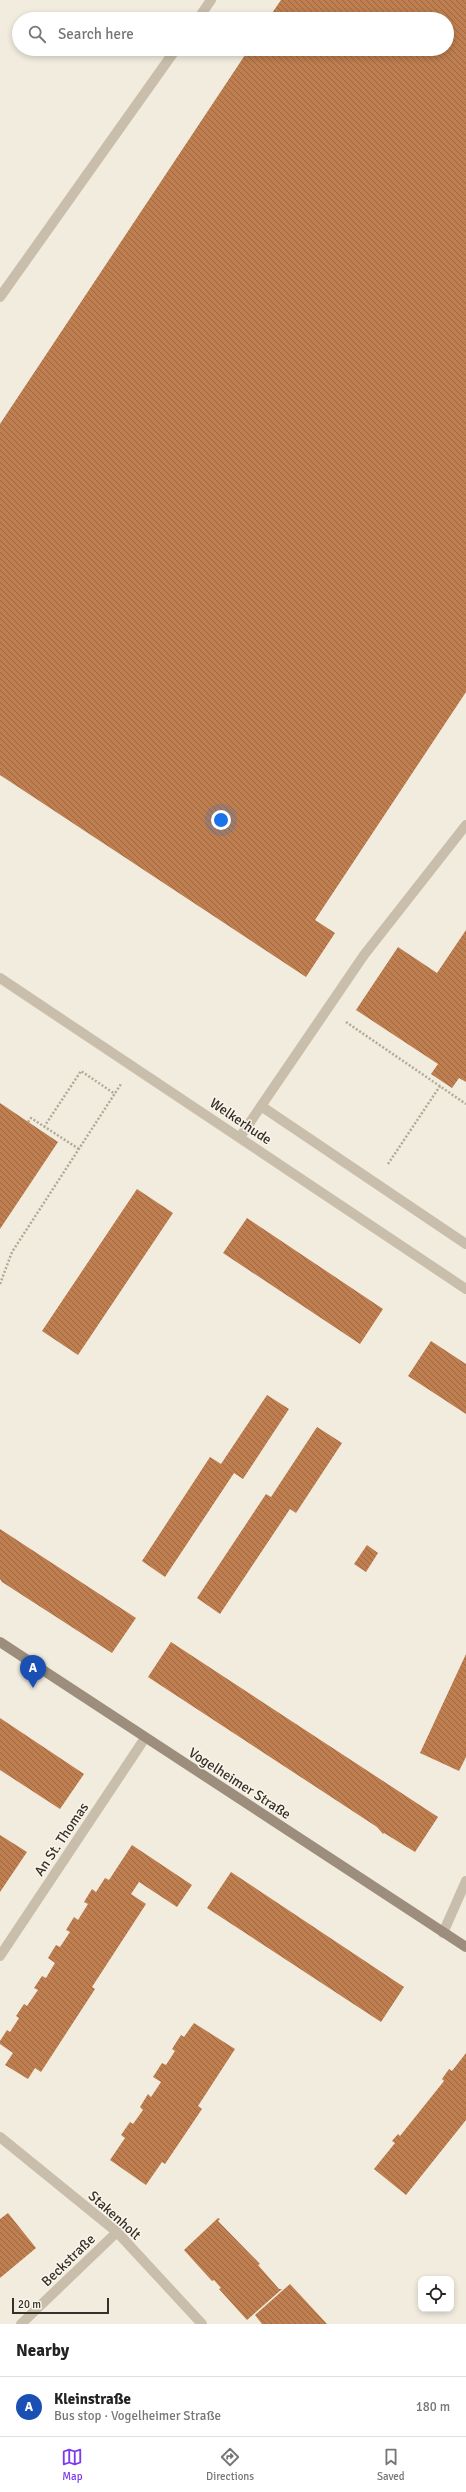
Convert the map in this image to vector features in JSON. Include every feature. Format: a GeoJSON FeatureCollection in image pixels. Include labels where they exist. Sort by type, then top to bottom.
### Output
{"type":"FeatureCollection","features":[{"type":"Feature","properties":{"kind":"main road","name":"Vogelheimer Straße"},"geometry":{"type":"LineString","coordinates":[[0,1642],[144,1738],[466,1947]]}},
{"type":"Feature","properties":{"kind":"street"},"geometry":{"type":"LineString","coordinates":[[203,12],[211,0]]}},
{"type":"Feature","properties":{"kind":"street"},"geometry":{"type":"LineString","coordinates":[[0,296],[171,56]]}},
{"type":"Feature","properties":{"kind":"street"},"geometry":{"type":"LineString","coordinates":[[240,1137],[364,955],[466,825]]}},
{"type":"Feature","properties":{"kind":"street","name":"Welkerhude"},"geometry":{"type":"LineString","coordinates":[[0,978],[133,1065],[466,1289]]}},
{"type":"Feature","properties":{"kind":"street"},"geometry":{"type":"LineString","coordinates":[[261,1106],[466,1244]]}},
{"type":"Feature","properties":{"kind":"street","name":"An St. Thomas"},"geometry":{"type":"LineString","coordinates":[[0,1956],[144,1738]]}},
{"type":"Feature","properties":{"kind":"street"},"geometry":{"type":"LineString","coordinates":[[443,1932],[466,1881]]}},
{"type":"Feature","properties":{"kind":"street","name":"Stakenholt"},"geometry":{"type":"LineString","coordinates":[[0,2137],[117,2232],[202,2324]]}},
{"type":"Feature","properties":{"kind":"street","name":"Beckstraße"},"geometry":{"type":"LineString","coordinates":[[21,2324],[117,2232]]}},
{"type":"Feature","properties":{"kind":"path"},"geometry":{"type":"LineString","coordinates":[[327,1009],[466,1104]]}},
{"type":"Feature","properties":{"kind":"path"},"geometry":{"type":"LineString","coordinates":[[0,1284],[12,1252],[133,1065]]}},
{"type":"Feature","properties":{"kind":"path"},"geometry":{"type":"LineString","coordinates":[[44,1126],[81,1071],[115,1094]]}},
{"type":"Feature","properties":{"kind":"path"},"geometry":{"type":"LineString","coordinates":[[374,1182],[440,1086]]}},
{"type":"Feature","properties":{"kind":"path"},"geometry":{"type":"LineString","coordinates":[[28,1122],[31,1118],[79,1149]]}},
{"type":"Feature","properties":{"kind":"building"},"geometry":{"type":"Polygon","coordinates":[[[281,0],[466,0],[466,692],[315,920],[335,933],[306,977],[0,775],[0,424],[244,56],[454,56],[454,12],[273,12],[281,0]]]}},
{"type":"Feature","properties":{"kind":"building"},"geometry":{"type":"Polygon","coordinates":[[[466,930],[466,1082],[459,1078],[452,1088],[431,1074],[438,1064],[356,1010],[398,947],[437,973],[466,930]]]}},
{"type":"Feature","properties":{"kind":"building"},"geometry":{"type":"Polygon","coordinates":[[[0,1103],[58,1142],[0,1229],[0,1103]]]}},
{"type":"Feature","properties":{"kind":"building"},"geometry":{"type":"Polygon","coordinates":[[[137,1189],[173,1213],[78,1355],[42,1331],[137,1189]]]}},
{"type":"Feature","properties":{"kind":"building"},"geometry":{"type":"Polygon","coordinates":[[[247,1218],[383,1309],[360,1344],[223,1253],[247,1218]]]}},
{"type":"Feature","properties":{"kind":"building"},"geometry":{"type":"Polygon","coordinates":[[[431,1341],[466,1364],[466,1414],[408,1376],[431,1341]]]}},
{"type":"Feature","properties":{"kind":"building"},"geometry":{"type":"Polygon","coordinates":[[[267,1395],[289,1409],[243,1479],[234,1473],[165,1577],[142,1561],[210,1457],[221,1464],[267,1395]]]}},
{"type":"Feature","properties":{"kind":"building"},"geometry":{"type":"Polygon","coordinates":[[[317,1427],[342,1443],[296,1513],[290,1509],[220,1614],[197,1598],[266,1494],[271,1497],[317,1427]]]}},
{"type":"Feature","properties":{"kind":"building"},"geometry":{"type":"Polygon","coordinates":[[[0,1529],[136,1618],[112,1653],[2,1582],[0,1579],[0,1529]]]}},
{"type":"Feature","properties":{"kind":"building"},"geometry":{"type":"Polygon","coordinates":[[[367,1545],[378,1553],[366,1572],[354,1564],[367,1545]]]}},
{"type":"Feature","properties":{"kind":"building"},"geometry":{"type":"Polygon","coordinates":[[[171,1642],[438,1817],[415,1852],[384,1833],[383,1834],[377,1827],[148,1677],[171,1642]]]}},
{"type":"Feature","properties":{"kind":"building"},"geometry":{"type":"Polygon","coordinates":[[[466,1654],[466,1757],[459,1771],[420,1753],[466,1654]]]}},
{"type":"Feature","properties":{"kind":"building"},"geometry":{"type":"Polygon","coordinates":[[[0,1718],[84,1774],[60,1809],[0,1770],[0,1718]]]}},
{"type":"Feature","properties":{"kind":"building"},"geometry":{"type":"Polygon","coordinates":[[[0,1835],[27,1852],[0,1892],[0,1835]]]}},
{"type":"Feature","properties":{"kind":"building"},"geometry":{"type":"Polygon","coordinates":[[[132,1845],[192,1885],[177,1907],[139,1882],[131,1894],[146,1904],[92,1987],[95,1989],[41,2072],[35,2068],[28,2079],[5,2065],[13,2053],[0,2044],[0,2041],[7,2030],[10,2032],[19,2018],[16,2016],[24,2004],[27,2006],[38,1990],[34,1988],[42,1976],[46,1978],[55,1963],[48,1958],[56,1945],[60,1947],[70,1932],[66,1930],[74,1917],[78,1920],[88,1904],[84,1902],[92,1889],[96,1892],[105,1878],[109,1880],[132,1845]]]}},
{"type":"Feature","properties":{"kind":"building"},"geometry":{"type":"Polygon","coordinates":[[[231,1872],[404,1987],[381,2022],[207,1908],[231,1872]]]}},
{"type":"Feature","properties":{"kind":"building"},"geometry":{"type":"Polygon","coordinates":[[[194,2023],[235,2049],[198,2106],[202,2109],[165,2164],[162,2162],[146,2185],[110,2160],[125,2138],[121,2135],[130,2122],[133,2124],[143,2110],[140,2107],[148,2094],[151,2097],[161,2082],[153,2077],[162,2063],[166,2065],[175,2051],[172,2049],[181,2035],[184,2037],[194,2023]]]}},
{"type":"Feature","properties":{"kind":"building"},"geometry":{"type":"Polygon","coordinates":[[[466,2053],[466,2120],[406,2195],[374,2169],[395,2143],[392,2141],[398,2134],[400,2136],[444,2081],[442,2079],[449,2069],[452,2071],[466,2053]]]}},
{"type":"Feature","properties":{"kind":"building"},"geometry":{"type":"Polygon","coordinates":[[[8,2213],[36,2248],[0,2278],[0,2219],[8,2213]]]}},
{"type":"Feature","properties":{"kind":"building"},"geometry":{"type":"Polygon","coordinates":[[[218,2218],[220,2219],[218,2221],[260,2264],[258,2265],[279,2289],[282,2289],[247,2320],[219,2289],[221,2288],[214,2280],[212,2281],[184,2250],[218,2218]]]}},
{"type":"Feature","properties":{"kind":"building"},"geometry":{"type":"Polygon","coordinates":[[[290,2284],[327,2324],[262,2324],[255,2315],[290,2284]]]}},
{"type":"Feature","properties":{"kind":"place","name":"Kleinstraße"},"geometry":{"type":"Point","coordinates":[33,1688]}}]}
